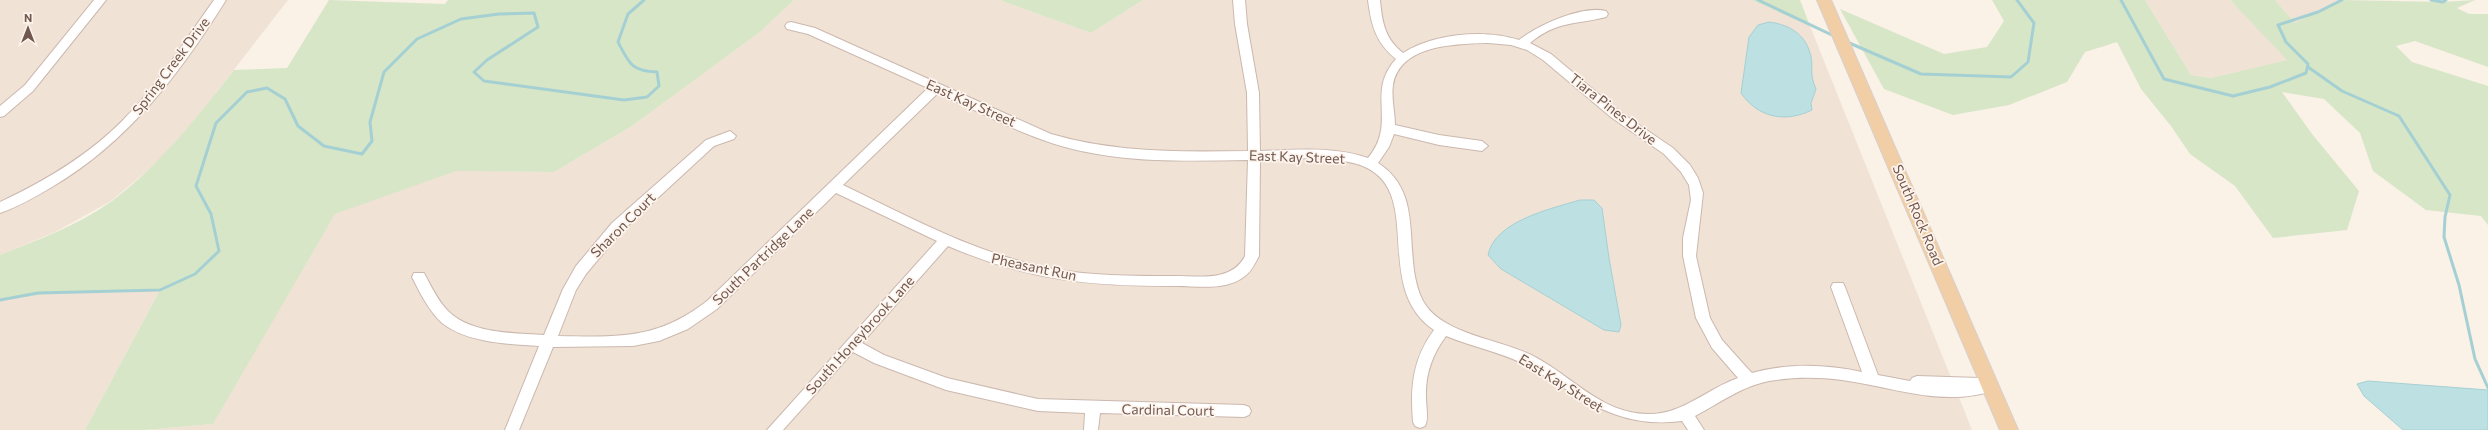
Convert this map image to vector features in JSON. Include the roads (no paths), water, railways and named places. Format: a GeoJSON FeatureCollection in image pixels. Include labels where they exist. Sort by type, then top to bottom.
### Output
{"type":"FeatureCollection","features":[{"type":"Feature","properties":{"kind":"main road","name":"South Rock Road"},"geometry":{"type":"LineString","coordinates":[[1824,0],[2009,430]]}},
{"type":"Feature","properties":{"kind":"street"},"geometry":{"type":"LineString","coordinates":[[0,113],[29,88],[100,0]]}},
{"type":"Feature","properties":{"kind":"street","name":"Spring Creek Drive"},"geometry":{"type":"LineString","coordinates":[[0,208],[59,176],[95,151],[118,132],[143,106],[220,0]]}},
{"type":"Feature","properties":{"kind":"street"},"geometry":{"type":"LineString","coordinates":[[1239,0],[1240,34],[1253,93],[1253,155]]}},
{"type":"Feature","properties":{"kind":"street"},"geometry":{"type":"LineString","coordinates":[[1374,0],[1376,24],[1382,39],[1403,59]]}},
{"type":"Feature","properties":{"kind":"street"},"geometry":{"type":"LineString","coordinates":[[1523,43],[1542,28],[1560,20],[1602,14]]}},
{"type":"Feature","properties":{"kind":"street","name":"East Kay Street"},"geometry":{"type":"LineString","coordinates":[[791,26],[811,31],[1047,137],[1083,148],[1143,155],[1327,155],[1370,164],[1388,177],[1399,194],[1411,292],[1424,313],[1443,329],[1457,337],[1520,355],[1558,378],[1587,402],[1618,416],[1648,421],[1666,420],[1685,414],[1725,390],[1750,380],[1771,375],[1814,372],[1938,391],[1965,391],[1990,386]]}},
{"type":"Feature","properties":{"kind":"street","name":"Tiara Pines Drive"},"geometry":{"type":"LineString","coordinates":[[1370,164],[1384,144],[1389,128],[1386,86],[1394,69],[1403,59],[1423,48],[1452,41],[1484,38],[1523,43],[1552,58],[1580,86],[1614,114],[1676,158],[1690,174],[1694,185],[1697,202],[1690,237],[1689,258],[1704,319],[1722,350],[1750,380]]}},
{"type":"Feature","properties":{"kind":"street","name":"South Partridge Lane"},"geometry":{"type":"LineString","coordinates":[[420,277],[438,310],[461,328],[486,336],[548,341],[637,340],[663,334],[687,323],[712,306],[937,87]]}},
{"type":"Feature","properties":{"kind":"street"},"geometry":{"type":"LineString","coordinates":[[1389,128],[1439,140],[1482,146]]}},
{"type":"Feature","properties":{"kind":"street","name":"Sharon Court"},"geometry":{"type":"LineString","coordinates":[[512,430],[570,289],[584,265],[604,240],[710,143],[730,136]]}},
{"type":"Feature","properties":{"kind":"street","name":"Pheasant Run"},"geometry":{"type":"LineString","coordinates":[[835,187],[946,240],[1005,263],[1077,278],[1116,281],[1220,281],[1230,279],[1245,270],[1252,256],[1253,155]]}},
{"type":"Feature","properties":{"kind":"street","name":"South Honeybrook Lane"},"geometry":{"type":"LineString","coordinates":[[774,430],[946,240]]}},
{"type":"Feature","properties":{"kind":"street"},"geometry":{"type":"LineString","coordinates":[[1838,287],[1843,307],[1862,348],[1872,380]]}},
{"type":"Feature","properties":{"kind":"street"},"geometry":{"type":"LineString","coordinates":[[1420,422],[1418,392],[1422,364],[1431,346],[1443,329]]}},
{"type":"Feature","properties":{"kind":"street","name":"Cardinal Court"},"geometry":{"type":"LineString","coordinates":[[852,344],[906,370],[971,391],[1038,405],[1093,408],[1244,411]]}},
{"type":"Feature","properties":{"kind":"street"},"geometry":{"type":"LineString","coordinates":[[1091,430],[1093,408]]}},
{"type":"Feature","properties":{"kind":"street"},"geometry":{"type":"LineString","coordinates":[[1685,414],[1697,430]]}},
{"type":"Feature","properties":{"kind":"water"},"geometry":{"type":"Polygon","coordinates":[[[1769,22],[1788,27],[1803,38],[1806,44],[1811,55],[1812,78],[1816,89],[1811,103],[1812,110],[1792,116],[1773,116],[1756,108],[1741,93],[1749,37],[1758,25],[1769,22]]]}},
{"type":"Feature","properties":{"kind":"water"},"geometry":{"type":"Polygon","coordinates":[[[1580,200],[1594,200],[1602,208],[1621,325],[1619,332],[1604,330],[1501,269],[1488,255],[1493,243],[1501,233],[1512,225],[1540,212],[1580,200]]]}},
{"type":"Feature","properties":{"kind":"water"},"geometry":{"type":"Polygon","coordinates":[[[2368,381],[2488,390],[2488,430],[2403,430],[2364,396],[2357,384],[2368,381]]]}},
{"type":"Feature","properties":{"kind":"waterway"},"geometry":{"type":"LineString","coordinates":[[0,300],[38,293],[160,290],[195,274],[219,251],[211,214],[196,186],[216,123],[247,92],[267,88],[285,99],[298,126],[324,146],[362,154],[372,141],[370,122],[384,72],[417,39],[461,19],[499,14],[534,13],[538,27],[487,60],[474,72],[484,81],[624,100],[647,97],[659,86],[657,72],[636,68],[628,60],[618,42],[628,14],[644,0]]}},
{"type":"Feature","properties":{"kind":"waterway"},"geometry":{"type":"LineString","coordinates":[[1758,0],[1834,36]]}},
{"type":"Feature","properties":{"kind":"waterway"},"geometry":{"type":"LineString","coordinates":[[1847,42],[1921,74],[2011,77],[2028,62],[2034,23],[2017,0]]}},
{"type":"Feature","properties":{"kind":"waterway"},"geometry":{"type":"LineString","coordinates":[[2121,0],[2164,79],[2233,96],[2270,87],[2306,73],[2308,64],[2286,42],[2278,25],[2318,12],[2342,0]]}},
{"type":"Feature","properties":{"kind":"waterway"},"geometry":{"type":"LineString","coordinates":[[2431,0],[2443,2],[2446,0]]}},
{"type":"Feature","properties":{"kind":"waterway"},"geometry":{"type":"LineString","coordinates":[[2308,67],[2342,91],[2399,116],[2450,195],[2445,217],[2444,237],[2459,285],[2475,359],[2488,388]]}}]}
